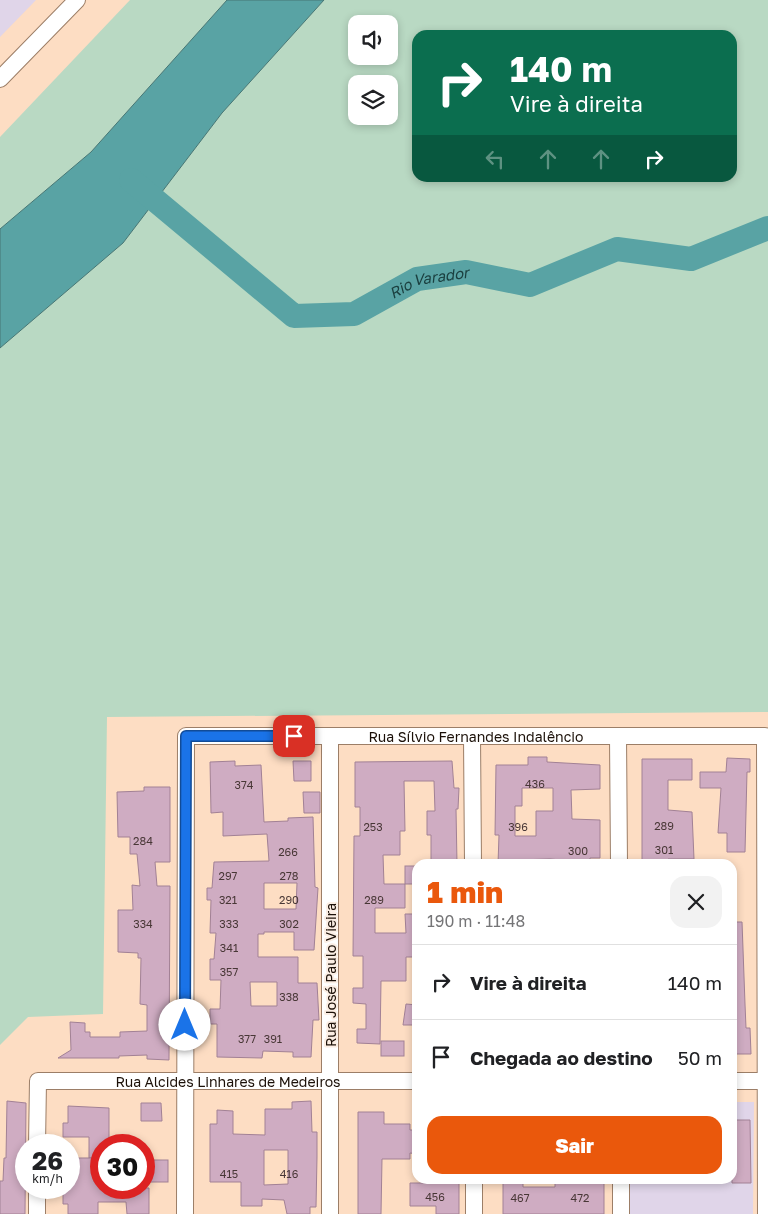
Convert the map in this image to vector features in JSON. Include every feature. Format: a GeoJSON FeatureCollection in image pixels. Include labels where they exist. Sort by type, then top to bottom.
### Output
{"type":"FeatureCollection","features":[{"type":"Feature","properties":{"kind":"street"},"geometry":{"type":"LineString","coordinates":[[0,79],[77,0]]}},
{"type":"Feature","properties":{"kind":"street","name":"Rua Sílvio Fernandes Indalêncio"},"geometry":{"type":"LineString","coordinates":[[185,1081],[186,736],[765,736],[767,1081]]}},
{"type":"Feature","properties":{"kind":"street","name":"Rua José Paulo Vieira"},"geometry":{"type":"LineString","coordinates":[[330,736],[330,1214]]}},
{"type":"Feature","properties":{"kind":"street"},"geometry":{"type":"LineString","coordinates":[[472,736],[473,859]]}},
{"type":"Feature","properties":{"kind":"street"},"geometry":{"type":"LineString","coordinates":[[618,736],[619,859]]}},
{"type":"Feature","properties":{"kind":"street","name":"Rua Alcides Linhares de Medeiros"},"geometry":{"type":"LineString","coordinates":[[38,1134],[38,1081],[412,1081]]}},
{"type":"Feature","properties":{"kind":"street"},"geometry":{"type":"LineString","coordinates":[[185,1081],[185,1214]]}},
{"type":"Feature","properties":{"kind":"street"},"geometry":{"type":"LineString","coordinates":[[737,1081],[767,1081],[766,1214]]}},
{"type":"Feature","properties":{"kind":"street"},"geometry":{"type":"LineString","coordinates":[[474,1184],[474,1214]]}},
{"type":"Feature","properties":{"kind":"street"},"geometry":{"type":"LineString","coordinates":[[621,1184],[621,1214]]}},
{"type":"Feature","properties":{"kind":"street"},"geometry":{"type":"LineString","coordinates":[[37,1214],[38,1199]]}},
{"type":"Feature","properties":{"kind":"shaded area"},"geometry":{"type":"Polygon","coordinates":[[[0,0],[36,0],[0,37],[0,0]]]}},
{"type":"Feature","properties":{"kind":"shaded area"},"geometry":{"type":"Polygon","coordinates":[[[737,1102],[754,1102],[753,1214],[629,1214],[629,1184],[737,1184],[737,1102]]]}},
{"type":"Feature","properties":{"kind":"green space"},"geometry":{"type":"Polygon","coordinates":[[[130,0],[227,0],[91,152],[0,229],[0,137],[130,0]]]}},
{"type":"Feature","properties":{"kind":"green space"},"geometry":{"type":"Polygon","coordinates":[[[324,0],[768,0],[768,712],[107,717],[103,1014],[28,1017],[0,1045],[0,348],[123,243],[222,113],[324,0]]]}},
{"type":"Feature","properties":{"kind":"water"},"geometry":{"type":"Polygon","coordinates":[[[227,0],[324,0],[222,113],[123,243],[0,348],[0,229],[91,152],[227,0]]]}},
{"type":"Feature","properties":{"kind":"building"},"geometry":{"type":"Polygon","coordinates":[[[528,757],[547,757],[547,762],[600,765],[600,789],[571,790],[572,819],[600,820],[600,858],[498,859],[499,835],[495,835],[496,765],[528,765],[528,757]],[[522,788],[522,806],[515,806],[515,836],[536,836],[536,811],[553,811],[553,788],[522,788]]]}},
{"type":"Feature","properties":{"kind":"building"},"geometry":{"type":"Polygon","coordinates":[[[727,758],[750,759],[750,772],[747,772],[745,852],[727,852],[727,833],[718,833],[721,788],[700,788],[700,772],[726,772],[727,758]]]}},
{"type":"Feature","properties":{"kind":"building"},"geometry":{"type":"Polygon","coordinates":[[[642,759],[692,759],[692,780],[668,780],[668,810],[692,812],[694,859],[642,859],[642,759]]]}},
{"type":"Feature","properties":{"kind":"building"},"geometry":{"type":"Polygon","coordinates":[[[235,761],[235,766],[261,765],[264,822],[288,821],[288,818],[313,817],[315,887],[318,888],[314,950],[294,950],[294,932],[264,932],[264,934],[258,934],[258,957],[298,957],[298,983],[317,983],[319,1020],[313,1020],[311,1057],[293,1057],[293,1052],[263,1051],[262,1058],[217,1057],[217,1024],[210,1024],[210,1009],[220,1009],[221,980],[210,980],[210,959],[214,959],[216,933],[210,933],[211,900],[207,900],[207,888],[212,888],[214,862],[269,861],[267,834],[223,836],[223,812],[211,813],[210,762],[235,761]],[[264,883],[264,909],[296,909],[297,883],[264,883]],[[250,982],[251,1006],[277,1006],[277,982],[250,982]]]}},
{"type":"Feature","properties":{"kind":"building"},"geometry":{"type":"Polygon","coordinates":[[[293,761],[311,761],[311,781],[294,781],[293,761]]]}},
{"type":"Feature","properties":{"kind":"building"},"geometry":{"type":"Polygon","coordinates":[[[452,761],[454,788],[459,788],[458,809],[456,809],[457,859],[431,859],[431,835],[427,835],[427,811],[435,811],[434,781],[404,781],[405,831],[400,831],[400,855],[383,855],[384,884],[405,884],[405,908],[375,908],[375,933],[406,933],[405,914],[412,914],[412,957],[406,957],[406,981],[381,981],[380,1044],[357,1043],[357,1029],[366,1029],[366,1004],[353,1003],[353,988],[363,988],[363,956],[353,956],[354,836],[360,836],[360,807],[355,807],[355,762],[452,761]]]}},
{"type":"Feature","properties":{"kind":"building"},"geometry":{"type":"Polygon","coordinates":[[[144,787],[170,787],[170,862],[155,862],[157,886],[170,886],[169,1060],[147,1059],[147,1055],[119,1056],[119,1058],[58,1058],[71,1050],[70,1022],[85,1023],[85,1032],[90,1032],[90,1037],[120,1037],[120,1032],[147,1031],[147,1005],[140,1004],[141,958],[138,958],[138,953],[118,952],[118,910],[133,910],[132,885],[140,886],[137,854],[130,854],[130,837],[118,837],[117,792],[144,791],[144,787]]]}},
{"type":"Feature","properties":{"kind":"building"},"geometry":{"type":"Polygon","coordinates":[[[303,792],[320,792],[320,813],[304,813],[303,792]]]}},
{"type":"Feature","properties":{"kind":"building"},"geometry":{"type":"Polygon","coordinates":[[[405,866],[412,866],[412,884],[405,884],[405,866]]]}},
{"type":"Feature","properties":{"kind":"building"},"geometry":{"type":"Polygon","coordinates":[[[737,922],[742,922],[746,1028],[750,1028],[751,1054],[737,1054],[737,922]]]}},
{"type":"Feature","properties":{"kind":"building"},"geometry":{"type":"Polygon","coordinates":[[[406,1004],[412,1004],[412,1025],[403,1025],[406,1004]]]}},
{"type":"Feature","properties":{"kind":"building"},"geometry":{"type":"Polygon","coordinates":[[[381,1041],[404,1041],[404,1056],[381,1056],[381,1041]]]}},
{"type":"Feature","properties":{"kind":"building"},"geometry":{"type":"Polygon","coordinates":[[[7,1101],[26,1103],[26,1134],[15,1134],[15,1199],[25,1199],[25,1214],[0,1214],[0,1181],[3,1181],[4,1158],[6,1158],[7,1101]]]}},
{"type":"Feature","properties":{"kind":"building"},"geometry":{"type":"Polygon","coordinates":[[[311,1101],[312,1132],[317,1132],[316,1207],[310,1207],[310,1214],[287,1214],[284,1200],[262,1199],[262,1206],[241,1206],[241,1182],[210,1182],[210,1124],[217,1124],[217,1110],[233,1111],[233,1134],[265,1135],[265,1109],[292,1109],[292,1102],[311,1101]],[[264,1150],[264,1185],[288,1184],[288,1150],[264,1150]]]}},
{"type":"Feature","properties":{"kind":"building"},"geometry":{"type":"Polygon","coordinates":[[[141,1103],[161,1103],[162,1121],[141,1121],[141,1103]]]}},
{"type":"Feature","properties":{"kind":"building"},"geometry":{"type":"Polygon","coordinates":[[[68,1106],[109,1108],[109,1134],[90,1134],[90,1158],[89,1137],[80,1137],[80,1134],[63,1134],[63,1123],[68,1123],[68,1106]]]}},
{"type":"Feature","properties":{"kind":"building"},"geometry":{"type":"Polygon","coordinates":[[[358,1112],[384,1112],[384,1124],[410,1124],[410,1130],[412,1130],[412,1153],[410,1153],[410,1159],[382,1159],[381,1214],[358,1214],[358,1112]]]}},
{"type":"Feature","properties":{"kind":"building"},"geometry":{"type":"Polygon","coordinates":[[[737,1120],[750,1120],[751,1183],[737,1183],[737,1120]]]}},
{"type":"Feature","properties":{"kind":"building"},"geometry":{"type":"Polygon","coordinates":[[[80,1158],[90,1158],[90,1199],[149,1199],[149,1214],[127,1214],[126,1202],[98,1202],[98,1214],[68,1214],[68,1204],[63,1204],[63,1199],[80,1199],[80,1158]]]}},
{"type":"Feature","properties":{"kind":"building"},"geometry":{"type":"Polygon","coordinates":[[[155,1160],[168,1160],[168,1182],[155,1182],[155,1160]]]}},
{"type":"Feature","properties":{"kind":"building"},"geometry":{"type":"Polygon","coordinates":[[[410,1183],[459,1184],[459,1214],[436,1214],[436,1206],[410,1206],[410,1183]]]}},
{"type":"Feature","properties":{"kind":"building"},"geometry":{"type":"Polygon","coordinates":[[[503,1184],[523,1184],[523,1187],[555,1187],[555,1184],[604,1184],[604,1214],[503,1214],[503,1184]]]}},
{"type":"Feature","properties":{"kind":"waterway","name":"Rio Varador"},"geometry":{"type":"LineString","coordinates":[[131,180],[294,316],[354,314],[417,279],[466,272],[530,285],[617,249],[691,259],[768,228]]}},
{"type":"Feature","properties":{"kind":"route"},"geometry":{"type":"LineString","coordinates":[[185,1025],[186,736],[294,736]]}}]}
